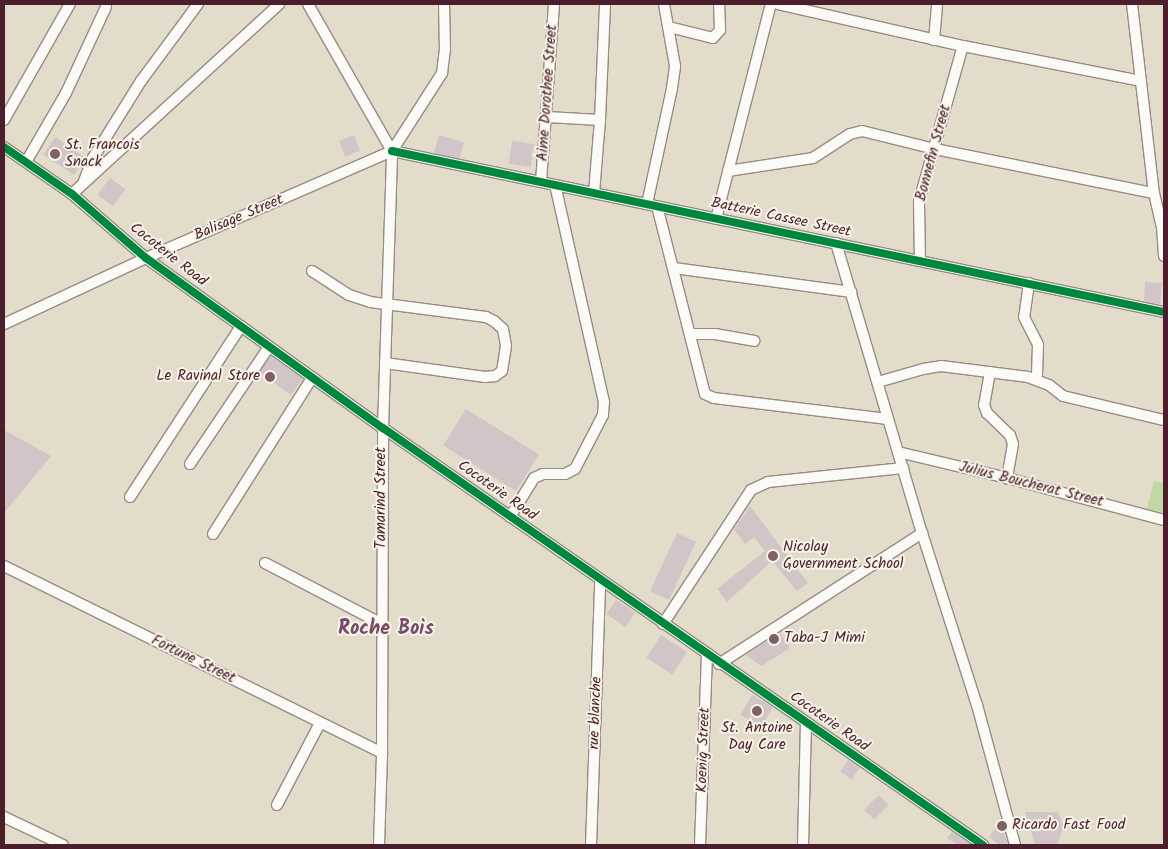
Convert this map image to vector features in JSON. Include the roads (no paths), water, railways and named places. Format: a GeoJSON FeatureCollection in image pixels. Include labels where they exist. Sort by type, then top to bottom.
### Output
{"type":"FeatureCollection","features":[{"type":"Feature","properties":{"kind":"street"},"geometry":{"type":"LineString","coordinates":[[4,120],[70,4]]}},
{"type":"Feature","properties":{"kind":"street"},"geometry":{"type":"LineString","coordinates":[[83,184],[93,158],[140,82],[198,4]]}},
{"type":"Feature","properties":{"kind":"street"},"geometry":{"type":"LineString","coordinates":[[72,194],[279,4]]}},
{"type":"Feature","properties":{"kind":"street"},"geometry":{"type":"LineString","coordinates":[[308,4],[392,151],[442,73],[445,50],[444,4]]}},
{"type":"Feature","properties":{"kind":"street","name":"Aime Dorothee Street"},"geometry":{"type":"LineString","coordinates":[[541,182],[554,4]]}},
{"type":"Feature","properties":{"kind":"street"},"geometry":{"type":"LineString","coordinates":[[594,193],[600,120],[605,4]]}},
{"type":"Feature","properties":{"kind":"street"},"geometry":{"type":"LineString","coordinates":[[664,4],[675,66],[652,205],[674,268],[705,394],[888,419]]}},
{"type":"Feature","properties":{"kind":"street"},"geometry":{"type":"LineString","coordinates":[[669,27],[713,38],[720,30],[719,4]]}},
{"type":"Feature","properties":{"kind":"street"},"geometry":{"type":"LineString","coordinates":[[716,218],[771,4]]}},
{"type":"Feature","properties":{"kind":"street"},"geometry":{"type":"LineString","coordinates":[[778,4],[934,40],[1141,82]]}},
{"type":"Feature","properties":{"kind":"street"},"geometry":{"type":"LineString","coordinates":[[934,40],[937,4]]}},
{"type":"Feature","properties":{"kind":"street"},"geometry":{"type":"LineString","coordinates":[[1132,4],[1154,193],[1163,228],[1164,256]]}},
{"type":"Feature","properties":{"kind":"street"},"geometry":{"type":"LineString","coordinates":[[26,162],[66,93],[106,7]]}},
{"type":"Feature","properties":{"kind":"street","name":"Bonnefin Street"},"geometry":{"type":"LineString","coordinates":[[920,261],[919,201],[963,46]]}},
{"type":"Feature","properties":{"kind":"street"},"geometry":{"type":"LineString","coordinates":[[547,116],[600,120]]}},
{"type":"Feature","properties":{"kind":"street"},"geometry":{"type":"LineString","coordinates":[[728,171],[813,158],[850,134],[862,131],[935,149],[1154,193]]}},
{"type":"Feature","properties":{"kind":"street","name":"Cocoterie Road"},"geometry":{"type":"LineString","coordinates":[[4,147],[72,194],[146,258],[382,428],[719,664],[983,845]]}},
{"type":"Feature","properties":{"kind":"street","name":"Batterie Cassee Street"},"geometry":{"type":"LineString","coordinates":[[392,151],[1164,312]]}},
{"type":"Feature","properties":{"kind":"street","name":"Balisage Street"},"geometry":{"type":"LineString","coordinates":[[4,324],[146,258],[392,151]]}},
{"type":"Feature","properties":{"kind":"street","name":"Tamarind Street"},"geometry":{"type":"LineString","coordinates":[[379,845],[382,754],[382,428],[392,151]]}},
{"type":"Feature","properties":{"kind":"street"},"geometry":{"type":"LineString","coordinates":[[510,517],[534,478],[543,474],[565,474],[575,468],[603,415],[604,402],[555,185]]}},
{"type":"Feature","properties":{"kind":"street"},"geometry":{"type":"LineString","coordinates":[[836,243],[922,533],[978,705],[1015,845]]}},
{"type":"Feature","properties":{"kind":"street"},"geometry":{"type":"LineString","coordinates":[[674,268],[851,292]]}},
{"type":"Feature","properties":{"kind":"street"},"geometry":{"type":"LineString","coordinates":[[312,271],[349,295],[370,302],[486,317],[494,321],[502,329],[506,346],[502,371],[495,376],[485,377],[385,363]]}},
{"type":"Feature","properties":{"kind":"street"},"geometry":{"type":"LineString","coordinates":[[1029,284],[1024,317],[1038,345],[1037,380]]}},
{"type":"Feature","properties":{"kind":"street"},"geometry":{"type":"LineString","coordinates":[[130,497],[241,326]]}},
{"type":"Feature","properties":{"kind":"street"},"geometry":{"type":"LineString","coordinates":[[690,334],[716,334],[754,341]]}},
{"type":"Feature","properties":{"kind":"street"},"geometry":{"type":"LineString","coordinates":[[190,464],[269,347]]}},
{"type":"Feature","properties":{"kind":"street"},"geometry":{"type":"LineString","coordinates":[[878,382],[923,368],[941,366],[990,372],[1037,380],[1049,385],[1063,396],[1164,420]]}},
{"type":"Feature","properties":{"kind":"street"},"geometry":{"type":"LineString","coordinates":[[990,372],[984,405],[987,413],[1010,436],[1013,444],[1007,478]]}},
{"type":"Feature","properties":{"kind":"street"},"geometry":{"type":"LineString","coordinates":[[213,534],[312,378]]}},
{"type":"Feature","properties":{"kind":"street","name":"Julius Boucherat Street"},"geometry":{"type":"LineString","coordinates":[[898,452],[1007,478],[1164,520]]}},
{"type":"Feature","properties":{"kind":"street"},"geometry":{"type":"LineString","coordinates":[[663,624],[751,490],[768,482],[903,468]]}},
{"type":"Feature","properties":{"kind":"street"},"geometry":{"type":"LineString","coordinates":[[719,664],[922,533]]}},
{"type":"Feature","properties":{"kind":"street"},"geometry":{"type":"LineString","coordinates":[[265,562],[382,624]]}},
{"type":"Feature","properties":{"kind":"street","name":"Fortune Street"},"geometry":{"type":"LineString","coordinates":[[4,566],[382,754]]}},
{"type":"Feature","properties":{"kind":"street","name":"rue blanche"},"geometry":{"type":"LineString","coordinates":[[591,845],[600,581]]}},
{"type":"Feature","properties":{"kind":"street","name":"Koenig Street"},"geometry":{"type":"LineString","coordinates":[[700,845],[707,655]]}},
{"type":"Feature","properties":{"kind":"street"},"geometry":{"type":"LineString","coordinates":[[277,804],[320,723]]}},
{"type":"Feature","properties":{"kind":"street"},"geometry":{"type":"LineString","coordinates":[[803,845],[806,723]]}},
{"type":"Feature","properties":{"kind":"street"},"geometry":{"type":"LineString","coordinates":[[4,817],[63,845]]}},
{"type":"Feature","properties":{"kind":"place","name":"St. Francois Snack"},"geometry":{"type":"Point","coordinates":[55,154]}},
{"type":"Feature","properties":{"kind":"place","name":"Le Ravinal Store"},"geometry":{"type":"Point","coordinates":[270,377]}},
{"type":"Feature","properties":{"kind":"place","name":"Nicolay Government School"},"geometry":{"type":"Point","coordinates":[773,556]}},
{"type":"Feature","properties":{"kind":"place","name":"Taba-J Mimi"},"geometry":{"type":"Point","coordinates":[774,639]}},
{"type":"Feature","properties":{"kind":"place","name":"St. Antoine Day Care"},"geometry":{"type":"Point","coordinates":[757,711]}},
{"type":"Feature","properties":{"kind":"place","name":"Ricardo Fast Food"},"geometry":{"type":"Point","coordinates":[1002,826]}},
{"type":"Feature","properties":{"kind":"district","name":"Roche Bois"},"geometry":{"type":"Point","coordinates":[386,629]}}]}
